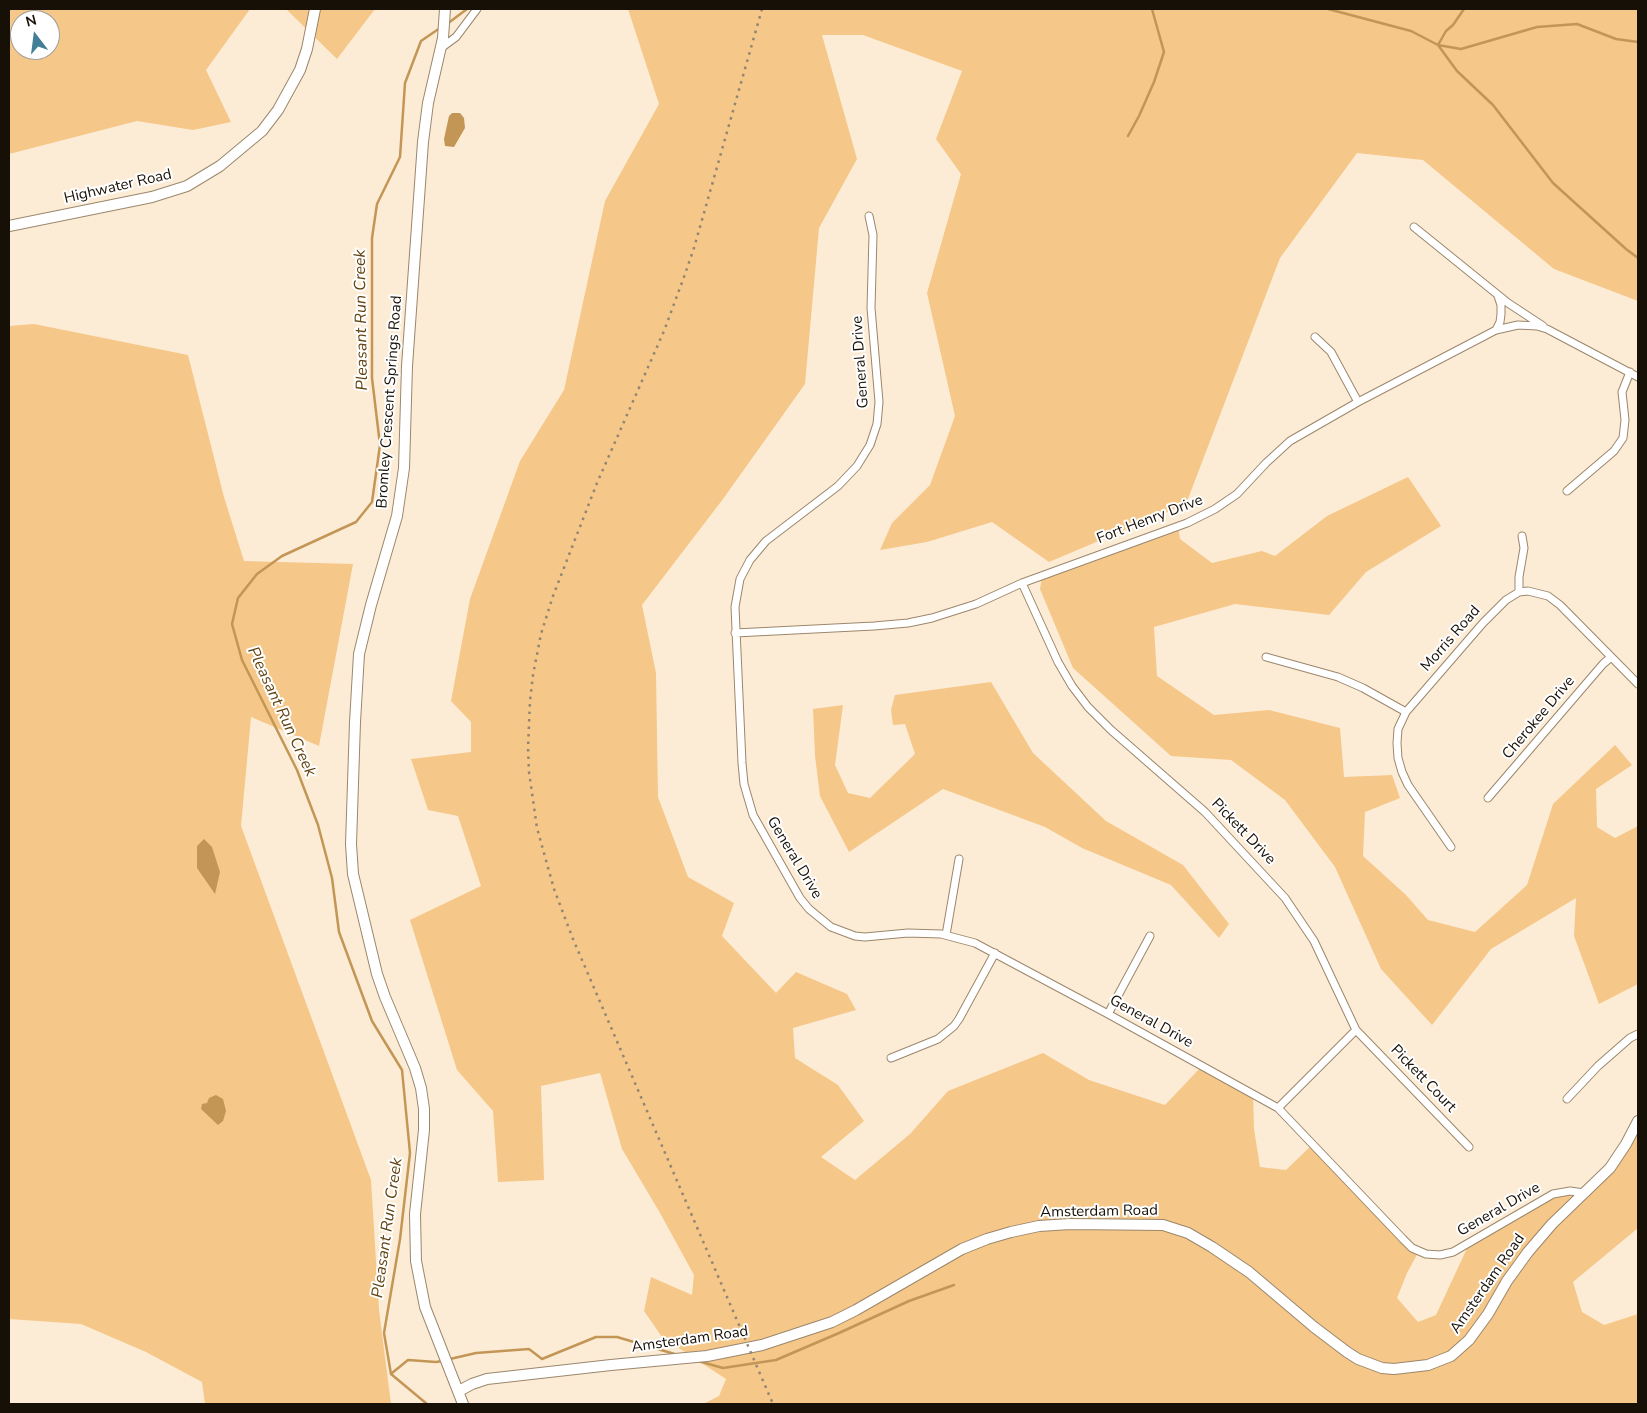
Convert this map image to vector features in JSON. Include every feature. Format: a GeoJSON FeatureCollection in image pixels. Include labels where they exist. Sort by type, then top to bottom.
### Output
{"type":"FeatureCollection","features":[{"type":"Feature","properties":{"kind":"street","name":"Highwater Road"},"geometry":{"type":"LineString","coordinates":[[9,226],[152,197],[187,186],[220,166],[262,131],[278,110],[300,70],[307,49],[315,9]]}},
{"type":"Feature","properties":{"kind":"street"},"geometry":{"type":"LineString","coordinates":[[442,43],[456,37],[477,9]]}},
{"type":"Feature","properties":{"kind":"street","name":"Bromley Crescent Springs Road"},"geometry":{"type":"LineString","coordinates":[[444,12],[442,43],[428,102],[423,142],[407,366],[404,468],[398,516],[371,606],[360,654],[355,722],[351,844],[353,874],[377,974],[415,1068],[421,1088],[424,1130],[415,1214],[416,1261],[425,1307],[463,1404]]}},
{"type":"Feature","properties":{"kind":"street","name":"General Drive"},"geometry":{"type":"LineString","coordinates":[[869,216],[873,235],[871,308],[879,402],[877,424],[870,445],[857,466],[838,486],[766,541],[750,560],[740,579],[736,593],[735,633],[744,784],[753,815],[800,898],[809,909],[831,927],[855,936],[866,937],[908,933],[946,935],[975,943],[1278,1108],[1412,1248],[1426,1254],[1440,1255],[1453,1252],[1553,1194],[1570,1191],[1584,1193]]}},
{"type":"Feature","properties":{"kind":"street"},"geometry":{"type":"LineString","coordinates":[[1414,227],[1498,296],[1547,329]]}},
{"type":"Feature","properties":{"kind":"street"},"geometry":{"type":"LineString","coordinates":[[1496,330],[1501,314],[1498,296]]}},
{"type":"Feature","properties":{"kind":"street","name":"Fort Henry Drive"},"geometry":{"type":"LineString","coordinates":[[735,633],[908,623],[954,612],[1022,583],[1203,516],[1237,494],[1290,441],[1358,402],[1496,330],[1518,325],[1537,326],[1547,329],[1638,377]]}},
{"type":"Feature","properties":{"kind":"street"},"geometry":{"type":"LineString","coordinates":[[1315,337],[1331,352],[1358,402]]}},
{"type":"Feature","properties":{"kind":"street"},"geometry":{"type":"LineString","coordinates":[[1567,491],[1614,451],[1623,438],[1626,420],[1622,392],[1630,372]]}},
{"type":"Feature","properties":{"kind":"street"},"geometry":{"type":"LineString","coordinates":[[1522,536],[1524,548],[1519,577],[1519,592],[1528,591],[1548,596],[1560,605],[1638,684]]}},
{"type":"Feature","properties":{"kind":"street","name":"Pickett Drive"},"geometry":{"type":"LineString","coordinates":[[1022,583],[1058,662],[1072,686],[1088,707],[1111,730],[1205,812],[1285,898],[1314,941],[1356,1030]]}},
{"type":"Feature","properties":{"kind":"street","name":"Morris Road"},"geometry":{"type":"LineString","coordinates":[[1451,847],[1408,785],[1402,772],[1397,743],[1398,729],[1406,712],[1483,622],[1506,600],[1519,592]]}},
{"type":"Feature","properties":{"kind":"street"},"geometry":{"type":"LineString","coordinates":[[1266,656],[1338,677],[1363,688],[1406,712]]}},
{"type":"Feature","properties":{"kind":"street","name":"Cherokee Drive"},"geometry":{"type":"LineString","coordinates":[[1488,798],[1611,657]]}},
{"type":"Feature","properties":{"kind":"street"},"geometry":{"type":"LineString","coordinates":[[946,935],[959,859]]}},
{"type":"Feature","properties":{"kind":"street"},"geometry":{"type":"LineString","coordinates":[[1108,1014],[1150,936]]}},
{"type":"Feature","properties":{"kind":"street"},"geometry":{"type":"LineString","coordinates":[[891,1058],[938,1039],[954,1026],[995,953]]}},
{"type":"Feature","properties":{"kind":"street"},"geometry":{"type":"LineString","coordinates":[[1278,1108],[1356,1030]]}},
{"type":"Feature","properties":{"kind":"street","name":"Pickett Court"},"geometry":{"type":"LineString","coordinates":[[1356,1030],[1469,1147]]}},
{"type":"Feature","properties":{"kind":"street"},"geometry":{"type":"LineString","coordinates":[[1567,1099],[1598,1066],[1630,1038],[1638,1034]]}},
{"type":"Feature","properties":{"kind":"street","name":"Amsterdam Road"},"geometry":{"type":"LineString","coordinates":[[459,1392],[472,1384],[487,1379],[707,1356],[762,1345],[832,1322],[962,1248],[1011,1232],[1040,1226],[1070,1224],[1163,1225],[1188,1233],[1248,1272],[1346,1352],[1358,1359],[1382,1368],[1394,1369],[1428,1365],[1451,1356],[1469,1340],[1488,1314],[1507,1281],[1537,1240],[1610,1168],[1638,1121]]}},
{"type":"Feature","properties":{"kind":"shaded area"},"geometry":{"type":"Polygon","coordinates":[[[9,9],[250,9],[206,70],[231,122],[193,130],[137,121],[9,154],[9,9]]]}},
{"type":"Feature","properties":{"kind":"shaded area"},"geometry":{"type":"Polygon","coordinates":[[[286,9],[375,9],[337,59],[286,9]]]}},
{"type":"Feature","properties":{"kind":"shaded area"},"geometry":{"type":"Polygon","coordinates":[[[628,9],[1638,9],[1638,301],[1554,269],[1423,160],[1357,153],[1280,258],[1186,504],[1049,562],[992,522],[927,542],[880,550],[892,523],[930,485],[955,416],[927,293],[961,174],[936,139],[962,71],[863,35],[822,35],[857,159],[819,228],[805,384],[723,499],[642,605],[656,673],[658,797],[688,877],[734,903],[722,936],[776,993],[796,972],[847,994],[856,1010],[793,1028],[795,1058],[838,1085],[864,1121],[821,1157],[855,1180],[910,1134],[948,1091],[1043,1053],[1089,1080],[1165,1105],[1202,1066],[1253,1094],[1254,1129],[1260,1167],[1286,1170],[1313,1144],[1419,1251],[1407,1273],[1397,1298],[1418,1322],[1436,1315],[1469,1244],[1553,1194],[1584,1193],[1600,1178],[1638,1121],[1638,1228],[1573,1282],[1582,1312],[1604,1325],[1638,1314],[1638,1404],[703,1404],[719,1396],[726,1379],[662,1337],[644,1311],[651,1277],[692,1295],[694,1275],[622,1149],[600,1073],[541,1086],[544,1180],[498,1182],[493,1111],[457,1070],[410,920],[481,886],[458,816],[428,810],[411,759],[471,752],[471,722],[451,701],[470,599],[520,461],[564,390],[605,201],[659,104],[628,9]]]}},
{"type":"Feature","properties":{"kind":"shaded area"},"geometry":{"type":"Polygon","coordinates":[[[452,113],[460,113],[464,118],[465,128],[454,147],[445,146],[444,139],[449,116],[452,113]]]}},
{"type":"Feature","properties":{"kind":"shaded area"},"geometry":{"type":"Polygon","coordinates":[[[34,324],[188,355],[224,497],[244,561],[353,564],[319,746],[251,717],[241,826],[371,1180],[379,1310],[391,1404],[205,1404],[202,1382],[146,1352],[81,1324],[9,1319],[9,326],[34,324]]]}},
{"type":"Feature","properties":{"kind":"shaded area"},"geometry":{"type":"Polygon","coordinates":[[[1408,477],[1441,526],[1366,572],[1329,615],[1235,604],[1154,627],[1157,676],[1214,715],[1269,710],[1340,728],[1344,777],[1392,775],[1400,798],[1365,812],[1363,856],[1406,895],[1428,920],[1475,932],[1527,885],[1553,804],[1615,745],[1632,765],[1596,789],[1597,827],[1615,838],[1638,826],[1638,984],[1599,1004],[1574,936],[1576,898],[1491,949],[1432,1025],[1381,969],[1335,867],[1285,800],[1231,760],[1171,756],[1073,668],[1040,589],[1042,576],[1178,526],[1180,539],[1212,563],[1262,551],[1275,556],[1327,516],[1408,477]]]}},
{"type":"Feature","properties":{"kind":"shaded area"},"geometry":{"type":"Polygon","coordinates":[[[991,682],[1033,753],[1106,821],[1183,865],[1229,924],[1219,938],[1171,885],[1082,848],[1045,827],[943,789],[849,852],[820,796],[815,756],[813,709],[843,705],[835,765],[848,793],[870,798],[915,754],[905,724],[893,725],[891,710],[895,695],[991,682]]]}},
{"type":"Feature","properties":{"kind":"shaded area"},"geometry":{"type":"Polygon","coordinates":[[[204,839],[212,847],[220,872],[215,894],[197,868],[197,846],[204,839]]]}},
{"type":"Feature","properties":{"kind":"shaded area"},"geometry":{"type":"Polygon","coordinates":[[[216,1095],[223,1099],[226,1111],[223,1121],[218,1125],[201,1109],[202,1104],[207,1103],[209,1098],[216,1095]]]}},
{"type":"Feature","properties":{"kind":"waterway","name":"Pleasant Run Creek"},"geometry":{"type":"LineString","coordinates":[[447,24],[467,9]]}},
{"type":"Feature","properties":{"kind":"waterway"},"geometry":{"type":"LineString","coordinates":[[1128,136],[1154,82],[1164,52],[1152,9]]}},
{"type":"Feature","properties":{"kind":"waterway"},"geometry":{"type":"LineString","coordinates":[[1328,9],[1411,31],[1438,45],[1461,49],[1537,27],[1577,24],[1616,39],[1638,42]]}},
{"type":"Feature","properties":{"kind":"waterway"},"geometry":{"type":"LineString","coordinates":[[1464,9],[1453,25],[1446,31],[1438,45],[1457,71],[1493,105],[1553,183],[1638,258]]}},
{"type":"Feature","properties":{"kind":"waterway","name":"Pleasant Run Creek"},"geometry":{"type":"LineString","coordinates":[[427,1404],[391,1374],[384,1333],[400,1239],[410,1153],[402,1070],[372,1021],[339,932],[332,878],[318,825],[297,770],[242,660],[232,624],[238,598],[257,574],[282,556],[356,522],[372,502],[380,445],[372,378],[372,238],[377,204],[400,157],[405,83],[421,41],[440,28]]}},
{"type":"Feature","properties":{"kind":"waterway"},"geometry":{"type":"LineString","coordinates":[[698,1361],[723,1368],[776,1360],[909,1301],[954,1285]]}},
{"type":"Feature","properties":{"kind":"waterway"},"geometry":{"type":"LineString","coordinates":[[450,1359],[476,1353],[529,1349],[542,1359],[596,1337],[617,1337],[678,1355]]}},
{"type":"Feature","properties":{"kind":"waterway"},"geometry":{"type":"LineString","coordinates":[[392,1373],[408,1360],[442,1361]]}},
{"type":"Feature","properties":{"kind":"railway"},"geometry":{"type":"LineString","coordinates":[[762,9],[684,277],[664,331],[597,483],[553,596],[541,634],[533,675],[528,748],[529,772],[537,828],[554,889],[573,939],[773,1404]]}}]}
